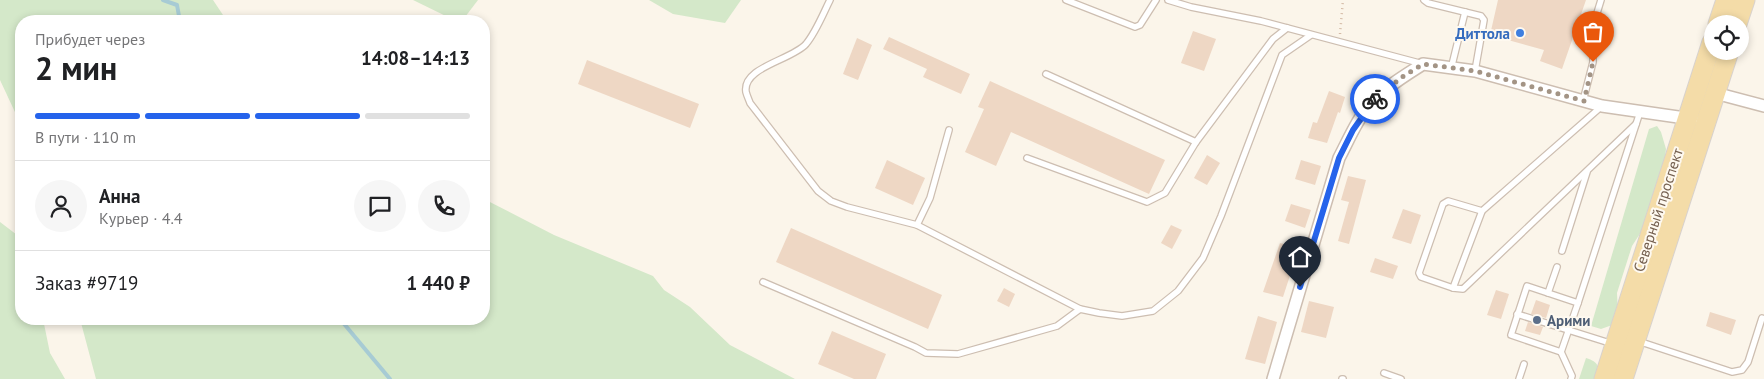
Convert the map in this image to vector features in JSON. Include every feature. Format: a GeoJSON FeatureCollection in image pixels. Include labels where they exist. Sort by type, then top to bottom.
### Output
{"type":"FeatureCollection","features":[{"type":"Feature","properties":{"kind":"main road"},"geometry":{"type":"LineString","coordinates":[[1721,15],[1726,0]]}},
{"type":"Feature","properties":{"kind":"main road"},"geometry":{"type":"LineString","coordinates":[[1741,15],[1745,0]]}},
{"type":"Feature","properties":{"kind":"main road","name":"Северный проспект"},"geometry":{"type":"LineString","coordinates":[[1623,379],[1628,345],[1697,120],[1709,60]]}},
{"type":"Feature","properties":{"kind":"main road","name":"Северный проспект"},"geometry":{"type":"LineString","coordinates":[[1697,120],[1715,93],[1726,60]]}},
{"type":"Feature","properties":{"kind":"main road","name":"Северный проспект"},"geometry":{"type":"LineString","coordinates":[[1604,379],[1628,345]]}},
{"type":"Feature","properties":{"kind":"street"},"geometry":{"type":"LineString","coordinates":[[1273,379],[1339,158],[1353,130],[1373,102],[1402,77],[1423,64],[1475,71],[1602,106],[1697,120]]}},
{"type":"Feature","properties":{"kind":"street"},"geometry":{"type":"LineString","coordinates":[[1715,93],[1764,106]]}},
{"type":"Feature","properties":{"kind":"lane"},"geometry":{"type":"LineString","coordinates":[[830,0],[805,44],[792,54],[759,70],[749,79],[746,91],[750,103],[818,191],[831,201],[847,207],[917,225],[1080,309],[1100,314],[1122,316],[1154,311],[1178,291],[1203,258],[1282,54],[1311,34]]}},
{"type":"Feature","properties":{"kind":"lane"},"geometry":{"type":"LineString","coordinates":[[1066,0],[1135,27],[1140,24],[1156,0]]}},
{"type":"Feature","properties":{"kind":"lane"},"geometry":{"type":"LineString","coordinates":[[1168,0],[1340,41],[1423,64]]}},
{"type":"Feature","properties":{"kind":"lane"},"geometry":{"type":"LineString","coordinates":[[1424,0],[1481,16],[1484,20],[1475,71]]}},
{"type":"Feature","properties":{"kind":"lane"},"geometry":{"type":"LineString","coordinates":[[1584,101],[1593,62],[1593,26],[1601,0]]}},
{"type":"Feature","properties":{"kind":"lane"},"geometry":{"type":"LineString","coordinates":[[1451,69],[1465,12]]}},
{"type":"Feature","properties":{"kind":"lane"},"geometry":{"type":"LineString","coordinates":[[1027,158],[1147,202],[1165,194],[1196,142],[1273,39],[1287,28]]}},
{"type":"Feature","properties":{"kind":"lane"},"geometry":{"type":"LineString","coordinates":[[1046,74],[1196,142]]}},
{"type":"Feature","properties":{"kind":"lane"},"geometry":{"type":"LineString","coordinates":[[1453,288],[1482,211],[1602,106]]}},
{"type":"Feature","properties":{"kind":"lane"},"geometry":{"type":"LineString","coordinates":[[1571,379],[1572,376],[1561,352],[1640,112]]}},
{"type":"Feature","properties":{"kind":"lane"},"geometry":{"type":"LineString","coordinates":[[1482,211],[1448,201],[1443,204],[1419,273],[1421,278],[1453,288],[1463,289],[1636,124]]}},
{"type":"Feature","properties":{"kind":"lane"},"geometry":{"type":"LineString","coordinates":[[917,225],[930,198],[950,130]]}},
{"type":"Feature","properties":{"kind":"lane"},"geometry":{"type":"LineString","coordinates":[[1562,251],[1588,169]]}},
{"type":"Feature","properties":{"kind":"lane"},"geometry":{"type":"LineString","coordinates":[[1548,293],[1557,268]]}},
{"type":"Feature","properties":{"kind":"lane"},"geometry":{"type":"LineString","coordinates":[[764,282],[926,353],[958,354],[1048,329],[1058,326],[1080,309]]}},
{"type":"Feature","properties":{"kind":"lane"},"geometry":{"type":"LineString","coordinates":[[1561,352],[1511,335],[1517,314],[1527,286],[1578,303]]}},
{"type":"Feature","properties":{"kind":"lane"},"geometry":{"type":"LineString","coordinates":[[1517,314],[1569,330],[1732,372],[1742,370],[1748,362],[1762,318]]}},
{"type":"Feature","properties":{"kind":"lane"},"geometry":{"type":"LineString","coordinates":[[1519,379],[1524,364]]}},
{"type":"Feature","properties":{"kind":"lane"},"geometry":{"type":"LineString","coordinates":[[1384,374],[1401,379]]}},
{"type":"Feature","properties":{"kind":"path"},"geometry":{"type":"LineString","coordinates":[[1340,41],[1343,0]]}},
{"type":"Feature","properties":{"kind":"green space"},"geometry":{"type":"Polygon","coordinates":[[[0,0],[213,0],[223,15],[15,15],[15,112],[0,80],[0,0]]]}},
{"type":"Feature","properties":{"kind":"green space"},"geometry":{"type":"Polygon","coordinates":[[[413,0],[478,0],[467,15],[444,15],[413,0]]]}},
{"type":"Feature","properties":{"kind":"green space"},"geometry":{"type":"Polygon","coordinates":[[[649,0],[741,0],[725,23],[673,14],[649,0]]]}},
{"type":"Feature","properties":{"kind":"green space"},"geometry":{"type":"Polygon","coordinates":[[[1657,126],[1661,132],[1666,149],[1664,165],[1643,229],[1632,246],[1617,293],[1618,313],[1615,324],[1601,329],[1591,326],[1649,129],[1657,126]]]}},
{"type":"Feature","properties":{"kind":"green space"},"geometry":{"type":"Polygon","coordinates":[[[490,202],[554,235],[653,276],[664,290],[690,307],[730,345],[795,379],[96,379],[82,325],[490,325],[490,202]]]}},
{"type":"Feature","properties":{"kind":"green space"},"geometry":{"type":"Polygon","coordinates":[[[0,222],[15,233],[15,325],[44,325],[50,353],[65,379],[0,379],[0,222]]]}},
{"type":"Feature","properties":{"kind":"green space"},"geometry":{"type":"Polygon","coordinates":[[[1586,358],[1596,363],[1598,371],[1596,379],[1579,379],[1586,358]]]}},
{"type":"Feature","properties":{"kind":"building"},"geometry":{"type":"Polygon","coordinates":[[[1498,0],[1586,0],[1562,69],[1540,61],[1544,50],[1490,35],[1498,0]]]}},
{"type":"Feature","properties":{"kind":"building"},"geometry":{"type":"Polygon","coordinates":[[[1193,31],[1216,39],[1204,71],[1181,63],[1193,31]]]}},
{"type":"Feature","properties":{"kind":"building"},"geometry":{"type":"Polygon","coordinates":[[[889,37],[970,74],[961,94],[923,77],[927,69],[883,49],[889,37]]]}},
{"type":"Feature","properties":{"kind":"building"},"geometry":{"type":"Polygon","coordinates":[[[857,38],[872,45],[858,80],[843,74],[857,38]]]}},
{"type":"Feature","properties":{"kind":"building"},"geometry":{"type":"Polygon","coordinates":[[[587,60],[699,104],[690,128],[578,84],[587,60]]]}},
{"type":"Feature","properties":{"kind":"building"},"geometry":{"type":"Polygon","coordinates":[[[990,81],[1165,160],[1149,194],[1011,132],[996,166],[965,152],[984,109],[978,107],[990,81]]]}},
{"type":"Feature","properties":{"kind":"building"},"geometry":{"type":"Polygon","coordinates":[[[1329,91],[1345,97],[1327,143],[1308,138],[1313,122],[1317,123],[1329,91]]]}},
{"type":"Feature","properties":{"kind":"building"},"geometry":{"type":"Polygon","coordinates":[[[1207,155],[1220,163],[1207,185],[1194,178],[1207,155]]]}},
{"type":"Feature","properties":{"kind":"building"},"geometry":{"type":"Polygon","coordinates":[[[887,160],[925,178],[913,205],[875,188],[887,160]]]}},
{"type":"Feature","properties":{"kind":"building"},"geometry":{"type":"Polygon","coordinates":[[[1301,160],[1321,166],[1315,185],[1295,179],[1301,160]]]}},
{"type":"Feature","properties":{"kind":"building"},"geometry":{"type":"Polygon","coordinates":[[[1348,176],[1366,180],[1349,244],[1338,241],[1349,202],[1341,200],[1348,176]]]}},
{"type":"Feature","properties":{"kind":"building"},"geometry":{"type":"Polygon","coordinates":[[[1291,204],[1311,210],[1305,228],[1285,221],[1291,204]]]}},
{"type":"Feature","properties":{"kind":"building"},"geometry":{"type":"Polygon","coordinates":[[[1403,209],[1421,215],[1411,244],[1392,238],[1403,209]]]}},
{"type":"Feature","properties":{"kind":"building"},"geometry":{"type":"Polygon","coordinates":[[[1171,225],[1182,230],[1172,249],[1161,243],[1171,225]]]}},
{"type":"Feature","properties":{"kind":"building"},"geometry":{"type":"Polygon","coordinates":[[[791,228],[942,295],[928,329],[776,262],[791,228]]]}},
{"type":"Feature","properties":{"kind":"building"},"geometry":{"type":"Polygon","coordinates":[[[1280,243],[1299,248],[1283,297],[1263,292],[1280,243]]]}},
{"type":"Feature","properties":{"kind":"building"},"geometry":{"type":"Polygon","coordinates":[[[1375,258],[1398,266],[1393,279],[1370,272],[1375,258]]]}},
{"type":"Feature","properties":{"kind":"building"},"geometry":{"type":"Polygon","coordinates":[[[1004,288],[1015,294],[1009,307],[997,301],[1004,288]]]}},
{"type":"Feature","properties":{"kind":"building"},"geometry":{"type":"Polygon","coordinates":[[[1496,290],[1509,294],[1501,319],[1487,315],[1496,290]]]}},
{"type":"Feature","properties":{"kind":"building"},"geometry":{"type":"Polygon","coordinates":[[[1536,300],[1550,305],[1546,318],[1531,314],[1536,300]]]}},
{"type":"Feature","properties":{"kind":"building"},"geometry":{"type":"Polygon","coordinates":[[[1309,301],[1334,307],[1326,338],[1301,332],[1309,301]]]}},
{"type":"Feature","properties":{"kind":"building"},"geometry":{"type":"Polygon","coordinates":[[[1710,312],[1736,320],[1731,335],[1706,326],[1710,312]]]}},
{"type":"Feature","properties":{"kind":"building"},"geometry":{"type":"Polygon","coordinates":[[[1258,316],[1277,322],[1265,364],[1245,359],[1258,316]]]}},
{"type":"Feature","properties":{"kind":"building"},"geometry":{"type":"Polygon","coordinates":[[[1528,322],[1543,327],[1540,335],[1525,331],[1528,322]]]}},
{"type":"Feature","properties":{"kind":"building"},"geometry":{"type":"Polygon","coordinates":[[[832,331],[886,354],[876,379],[854,379],[818,364],[832,331]]]}},
{"type":"Feature","properties":{"kind":"waterway"},"geometry":{"type":"LineString","coordinates":[[163,0],[177,5],[179,15]]}},
{"type":"Feature","properties":{"kind":"waterway"},"geometry":{"type":"LineString","coordinates":[[345,325],[390,379]]}},
{"type":"Feature","properties":{"kind":"way so far"},"geometry":{"type":"LineString","coordinates":[[1375,99],[1402,77],[1423,64],[1475,71],[1584,101],[1593,62]]}},
{"type":"Feature","properties":{"kind":"place","name":"Диттола"},"geometry":{"type":"Point","coordinates":[1520,33]}},
{"type":"Feature","properties":{"kind":"place","name":"Арими"},"geometry":{"type":"Point","coordinates":[1537,320]}},
{"type":"Feature","properties":{"kind":"route"},"geometry":{"type":"LineString","coordinates":[[1300,287],[1339,158],[1353,130],[1375,99]]}}]}
